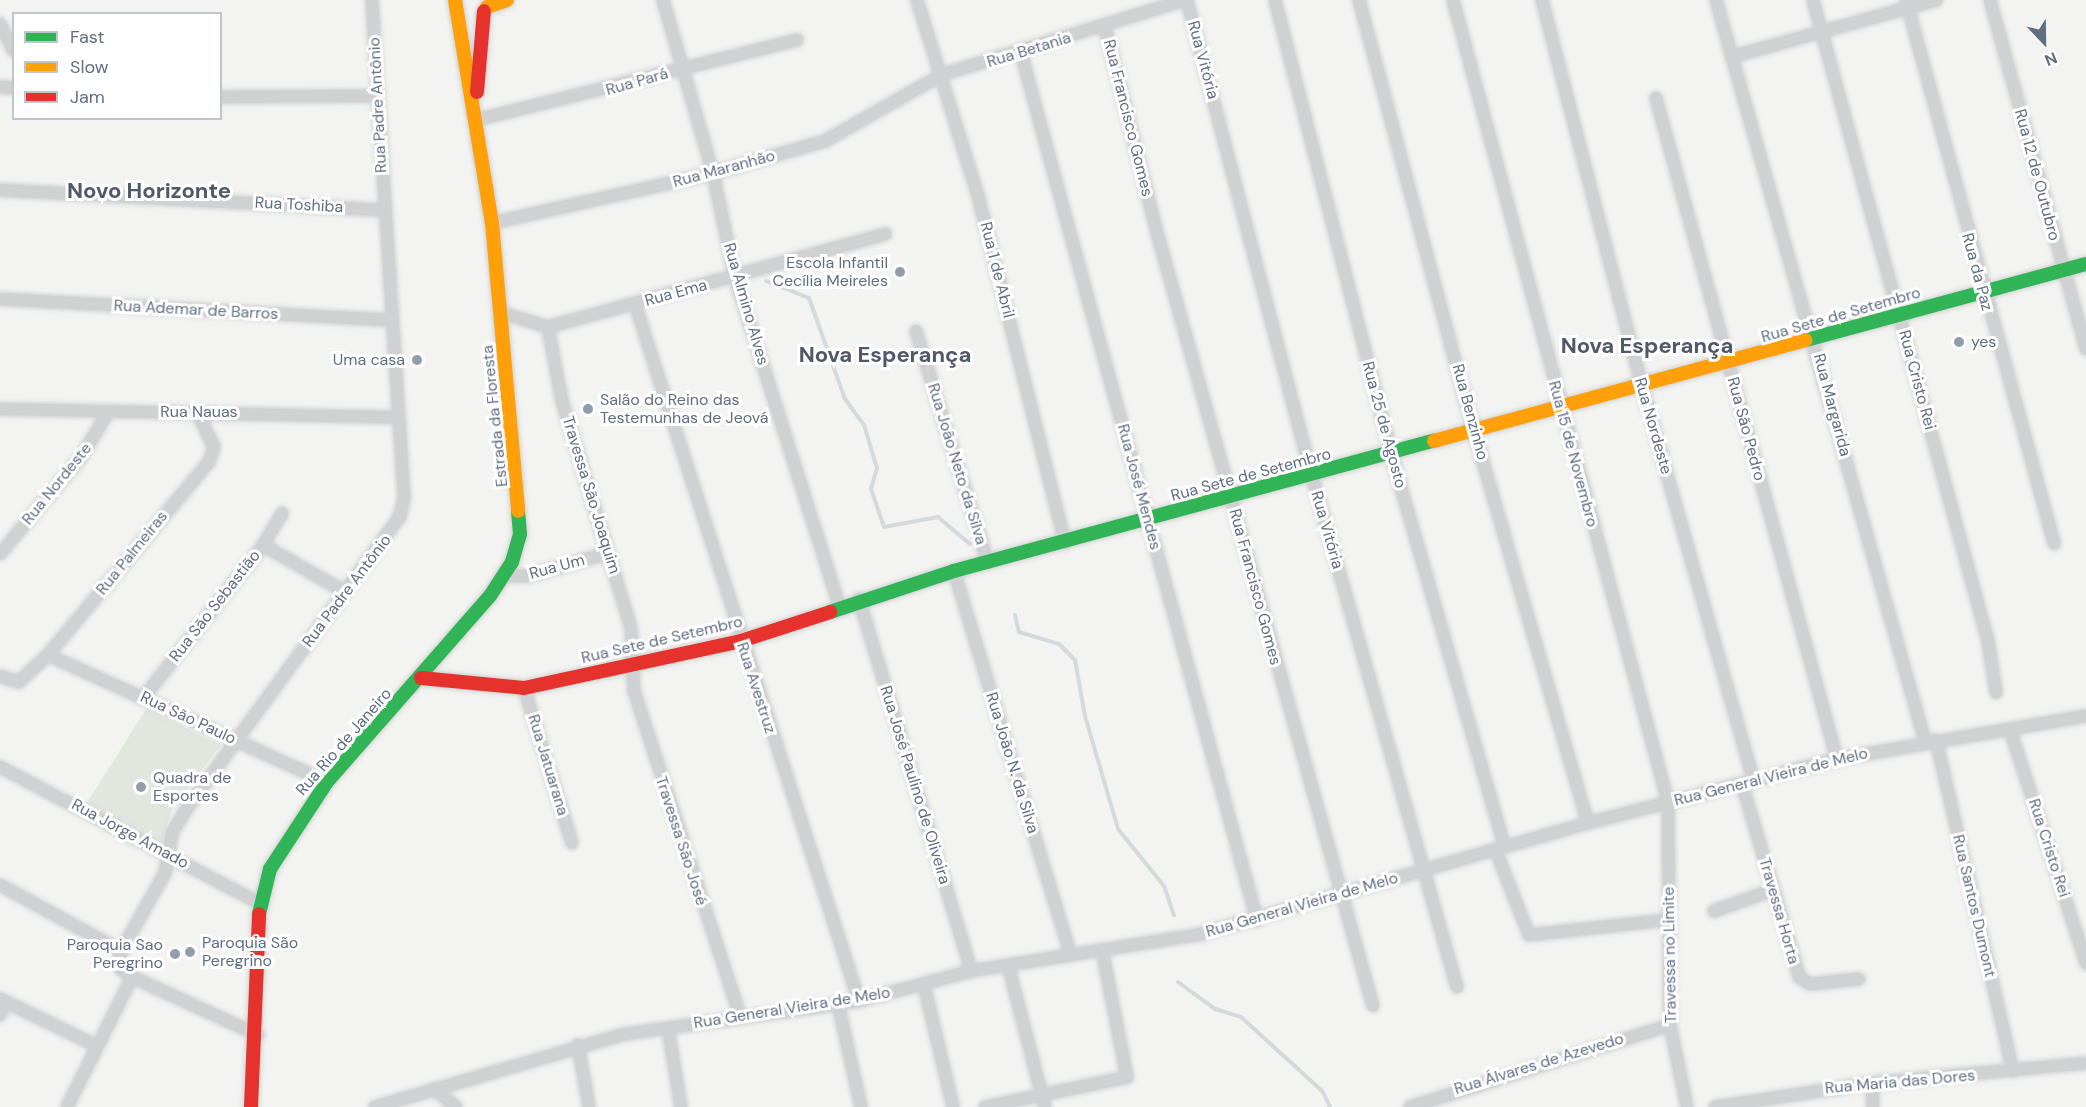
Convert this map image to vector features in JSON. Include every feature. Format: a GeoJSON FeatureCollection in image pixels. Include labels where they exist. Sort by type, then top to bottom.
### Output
{"type":"FeatureCollection","features":[{"type":"Feature","properties":{"kind":"street","name":"Rua Padre Antônio"},"geometry":{"type":"LineString","coordinates":[[121,951],[165,873],[172,833],[233,740],[400,516],[404,497],[383,210],[372,0]]}},
{"type":"Feature","properties":{"kind":"street"},"geometry":{"type":"LineString","coordinates":[[455,3],[467,13],[507,0]]}},
{"type":"Feature","properties":{"kind":"street","name":"Rua Almino Alves"},"geometry":{"type":"LineString","coordinates":[[663,0],[713,173],[735,277],[839,605]]}},
{"type":"Feature","properties":{"kind":"street","name":"Rua 1 de Abril"},"geometry":{"type":"LineString","coordinates":[[917,0],[978,196],[1065,543]]}},
{"type":"Feature","properties":{"kind":"street","name":"Rua Betania"},"geometry":{"type":"LineString","coordinates":[[941,75],[1022,53],[1186,0]]}},
{"type":"Feature","properties":{"kind":"street","name":"Rua Vitória"},"geometry":{"type":"LineString","coordinates":[[1186,0],[1312,476],[1457,987]]}},
{"type":"Feature","properties":{"kind":"street","name":"Rua 25 de Agosto"},"geometry":{"type":"LineString","coordinates":[[1275,0],[1391,453],[1500,848],[1529,935],[1668,920]]}},
{"type":"Feature","properties":{"kind":"street","name":"Rua Benzinho"},"geometry":{"type":"LineString","coordinates":[[1359,0],[1474,430],[1588,823]]}},
{"type":"Feature","properties":{"kind":"street","name":"Rua 15 de Novembro"},"geometry":{"type":"LineString","coordinates":[[1453,0],[1560,408],[1668,802]]}},
{"type":"Feature","properties":{"kind":"street","name":"Rua Nordeste"},"geometry":{"type":"LineString","coordinates":[[1542,0],[1748,782]]}},
{"type":"Feature","properties":{"kind":"street","name":"Rua Margarida"},"geometry":{"type":"LineString","coordinates":[[1716,0],[1930,741]]}},
{"type":"Feature","properties":{"kind":"street","name":"Rua Cristo Rei"},"geometry":{"type":"LineString","coordinates":[[1813,0],[1988,641],[1996,692]]}},
{"type":"Feature","properties":{"kind":"street"},"geometry":{"type":"LineString","coordinates":[[1731,57],[1821,32],[1907,4],[1936,0]]}},
{"type":"Feature","properties":{"kind":"street","name":"Rua 12 de Outubro"},"geometry":{"type":"LineString","coordinates":[[1990,0],[2086,349]]}},
{"type":"Feature","properties":{"kind":"street","name":"Estrada da Floresta"},"geometry":{"type":"LineString","coordinates":[[421,678],[505,576],[520,534],[520,505],[492,223],[455,3]]}},
{"type":"Feature","properties":{"kind":"street","name":"Rua da Paz"},"geometry":{"type":"LineString","coordinates":[[1907,4],[1982,292],[2054,543]]}},
{"type":"Feature","properties":{"kind":"street","name":"Estrada da Floresta"},"geometry":{"type":"LineString","coordinates":[[476,120],[487,6]]}},
{"type":"Feature","properties":{"kind":"street"},"geometry":{"type":"LineString","coordinates":[[0,24],[12,47]]}},
{"type":"Feature","properties":{"kind":"street","name":"Rua Francisco Gomes"},"geometry":{"type":"LineString","coordinates":[[1105,27],[1230,498],[1340,896],[1373,1006]]}},
{"type":"Feature","properties":{"kind":"street","name":"Rua Pará"},"geometry":{"type":"LineString","coordinates":[[476,120],[797,40]]}},
{"type":"Feature","properties":{"kind":"street","name":"Rua José Mendes"},"geometry":{"type":"LineString","coordinates":[[1022,53],[1257,920]]}},
{"type":"Feature","properties":{"kind":"street","name":"Rua Maranhão"},"geometry":{"type":"LineString","coordinates":[[492,223],[713,173],[825,141],[868,122],[941,75]]}},
{"type":"Feature","properties":{"kind":"street"},"geometry":{"type":"LineString","coordinates":[[222,97],[377,96]]}},
{"type":"Feature","properties":{"kind":"street","name":"Rua São Pedro"},"geometry":{"type":"LineString","coordinates":[[1656,98],[1837,759]]}},
{"type":"Feature","properties":{"kind":"street","name":"Rua Toshiba"},"geometry":{"type":"LineString","coordinates":[[0,190],[383,210]]}},
{"type":"Feature","properties":{"kind":"street","name":"Rua Ema"},"geometry":{"type":"LineString","coordinates":[[548,327],[885,234]]}},
{"type":"Feature","properties":{"kind":"street","name":"Rua Sete de Setembro"},"geometry":{"type":"LineString","coordinates":[[421,678],[524,688],[741,641],[839,605],[954,571],[1148,521],[1474,430],[1728,364],[2086,264]]}},
{"type":"Feature","properties":{"kind":"street","name":"Rua Ademar de Barros"},"geometry":{"type":"LineString","coordinates":[[0,299],[391,320]]}},
{"type":"Feature","properties":{"kind":"street","name":"Rua Avestruz"},"geometry":{"type":"LineString","coordinates":[[635,304],[741,641],[859,1001]]}},
{"type":"Feature","properties":{"kind":"street"},"geometry":{"type":"LineString","coordinates":[[502,314],[548,327]]}},
{"type":"Feature","properties":{"kind":"street","name":"Travessa São Joaquim"},"geometry":{"type":"LineString","coordinates":[[548,327],[562,401],[631,628],[634,664]]}},
{"type":"Feature","properties":{"kind":"street","name":"Rua João Neto da Silva"},"geometry":{"type":"LineString","coordinates":[[916,331],[988,563]]}},
{"type":"Feature","properties":{"kind":"street","name":"Rua Nauas"},"geometry":{"type":"LineString","coordinates":[[0,408],[398,417]]}},
{"type":"Feature","properties":{"kind":"street","name":"Rua Nordeste"},"geometry":{"type":"LineString","coordinates":[[0,554],[81,457],[109,411]]}},
{"type":"Feature","properties":{"kind":"street","name":"Rua Palmeiras"},"geometry":{"type":"LineString","coordinates":[[0,676],[19,682],[48,655],[209,462],[214,447],[198,414]]}},
{"type":"Feature","properties":{"kind":"street","name":"Rua São Sebastião"},"geometry":{"type":"LineString","coordinates":[[144,697],[263,545],[282,513]]}},
{"type":"Feature","properties":{"kind":"street"},"geometry":{"type":"LineString","coordinates":[[263,545],[345,592]]}},
{"type":"Feature","properties":{"kind":"street","name":"Rua Um"},"geometry":{"type":"LineString","coordinates":[[505,576],[528,576],[608,553]]}},
{"type":"Feature","properties":{"kind":"street","name":"Rua João N. da Silva"},"geometry":{"type":"LineString","coordinates":[[954,571],[1070,954]]}},
{"type":"Feature","properties":{"kind":"street","name":"Rua José Paulino de Oliveira"},"geometry":{"type":"LineString","coordinates":[[859,599],[971,971]]}},
{"type":"Feature","properties":{"kind":"street","name":"Rua São Paulo"},"geometry":{"type":"LineString","coordinates":[[48,655],[327,782]]}},
{"type":"Feature","properties":{"kind":"street","name":"Travessa São José"},"geometry":{"type":"LineString","coordinates":[[634,664],[634,691],[676,830],[740,1016]]}},
{"type":"Feature","properties":{"kind":"street","name":"Rua Rio de Janeiro"},"geometry":{"type":"LineString","coordinates":[[251,1107],[258,1035],[259,903],[284,842],[327,782],[421,678]]}},
{"type":"Feature","properties":{"kind":"street","name":"Rua Jatuarana"},"geometry":{"type":"LineString","coordinates":[[524,688],[572,843]]}},
{"type":"Feature","properties":{"kind":"street","name":"Rua General Vieira de Melo"},"geometry":{"type":"LineString","coordinates":[[375,1107],[403,1103],[434,1089],[578,1045],[740,1016],[859,1001],[971,971],[1102,950],[1257,920],[1588,823],[1837,759],[1930,741],[2011,733],[2086,716]]}},
{"type":"Feature","properties":{"kind":"street","name":"Rua Cristo Rei"},"geometry":{"type":"LineString","coordinates":[[2011,733],[2086,963]]}},
{"type":"Feature","properties":{"kind":"street","name":"Rua Santos Dumont"},"geometry":{"type":"LineString","coordinates":[[1930,741],[2013,1071]]}},
{"type":"Feature","properties":{"kind":"street","name":"Rua Jorge Amado"},"geometry":{"type":"LineString","coordinates":[[0,766],[259,903]]}},
{"type":"Feature","properties":{"kind":"street","name":"Travessa Horta"},"geometry":{"type":"LineString","coordinates":[[1748,782],[1773,890],[1800,978],[1810,984],[1859,980]]}},
{"type":"Feature","properties":{"kind":"street","name":"Travessa no Limite"},"geometry":{"type":"LineString","coordinates":[[1668,802],[1670,1025],[1687,1107]]}},
{"type":"Feature","properties":{"kind":"street"},"geometry":{"type":"LineString","coordinates":[[0,885],[121,951],[120,968],[132,977],[258,1035]]}},
{"type":"Feature","properties":{"kind":"street"},"geometry":{"type":"LineString","coordinates":[[1714,911],[1773,890]]}},
{"type":"Feature","properties":{"kind":"street"},"geometry":{"type":"LineString","coordinates":[[985,1107],[1043,1101],[1127,1077],[1102,950]]}},
{"type":"Feature","properties":{"kind":"street"},"geometry":{"type":"LineString","coordinates":[[1008,965],[1043,1101]]}},
{"type":"Feature","properties":{"kind":"street"},"geometry":{"type":"LineString","coordinates":[[69,1106],[132,977]]}},
{"type":"Feature","properties":{"kind":"street"},"geometry":{"type":"LineString","coordinates":[[924,985],[952,1107]]}},
{"type":"Feature","properties":{"kind":"street"},"geometry":{"type":"LineString","coordinates":[[0,1015],[3,1000],[97,1046]]}},
{"type":"Feature","properties":{"kind":"street"},"geometry":{"type":"LineString","coordinates":[[838,1004],[861,1107]]}},
{"type":"Feature","properties":{"kind":"street","name":"Rua Álvares de Azevedo"},"geometry":{"type":"LineString","coordinates":[[1410,1107],[1670,1025]]}},
{"type":"Feature","properties":{"kind":"street"},"geometry":{"type":"LineString","coordinates":[[668,1028],[681,1107]]}},
{"type":"Feature","properties":{"kind":"street"},"geometry":{"type":"LineString","coordinates":[[578,1045],[589,1107]]}},
{"type":"Feature","properties":{"kind":"street","name":"Rua Maria das Dores"},"geometry":{"type":"LineString","coordinates":[[1715,1107],[1872,1083],[2086,1063]]}},
{"type":"Feature","properties":{"kind":"street"},"geometry":{"type":"LineString","coordinates":[[1872,1083],[1873,1107]]}},
{"type":"Feature","properties":{"kind":"street"},"geometry":{"type":"LineString","coordinates":[[434,1089],[456,1107]]}},
{"type":"Feature","properties":{"kind":"shaded area"},"geometry":{"type":"Polygon","coordinates":[[[146,709],[221,745],[173,807],[160,846],[85,806],[146,709]]]}},
{"type":"Feature","properties":{"kind":"waterway"},"geometry":{"type":"LineString","coordinates":[[766,281],[809,298],[845,399],[864,425],[877,468],[871,489],[884,527],[938,517],[970,544]]}},
{"type":"Feature","properties":{"kind":"waterway"},"geometry":{"type":"LineString","coordinates":[[1015,615],[1019,632],[1059,644],[1075,660],[1085,716],[1118,829],[1164,886],[1174,915]]}},
{"type":"Feature","properties":{"kind":"waterway"},"geometry":{"type":"LineString","coordinates":[[1178,982],[1215,1009],[1241,1017],[1323,1092],[1330,1107]]}},
{"type":"Feature","properties":{"kind":"traffic: fast"},"geometry":{"type":"LineString","coordinates":[[1806,340],[2086,264]]}},
{"type":"Feature","properties":{"kind":"traffic: fast"},"geometry":{"type":"LineString","coordinates":[[830,612],[954,571],[1434,441]]}},
{"type":"Feature","properties":{"kind":"traffic: fast"},"geometry":{"type":"LineString","coordinates":[[259,914],[270,869],[327,782],[490,596],[512,562],[520,534],[518,511]]}},
{"type":"Feature","properties":{"kind":"traffic: slow"},"geometry":{"type":"LineString","coordinates":[[455,0],[492,223],[518,511]]}},
{"type":"Feature","properties":{"kind":"traffic: slow"},"geometry":{"type":"LineString","coordinates":[[487,7],[507,0]]}},
{"type":"Feature","properties":{"kind":"traffic: slow"},"geometry":{"type":"LineString","coordinates":[[1434,441],[1806,340]]}},
{"type":"Feature","properties":{"kind":"traffic: jam"},"geometry":{"type":"LineString","coordinates":[[477,92],[484,11]]}},
{"type":"Feature","properties":{"kind":"traffic: jam"},"geometry":{"type":"LineString","coordinates":[[421,678],[524,688],[741,641],[830,612]]}},
{"type":"Feature","properties":{"kind":"traffic: jam"},"geometry":{"type":"LineString","coordinates":[[251,1107],[259,914]]}},
{"type":"Feature","properties":{"kind":"place","name":"Escola Infantil Cecília Meireles"},"geometry":{"type":"Point","coordinates":[900,272]}},
{"type":"Feature","properties":{"kind":"place","name":"yes"},"geometry":{"type":"Point","coordinates":[1959,342]}},
{"type":"Feature","properties":{"kind":"place","name":"Uma casa"},"geometry":{"type":"Point","coordinates":[417,360]}},
{"type":"Feature","properties":{"kind":"place","name":"Salão do Reino das Testemunhas de Jeová"},"geometry":{"type":"Point","coordinates":[588,409]}},
{"type":"Feature","properties":{"kind":"place","name":"Quadra de Esportes"},"geometry":{"type":"Point","coordinates":[141,787]}},
{"type":"Feature","properties":{"kind":"place","name":"Paroquia São Peregrino"},"geometry":{"type":"Point","coordinates":[190,952]}},
{"type":"Feature","properties":{"kind":"place","name":"Paroquia Sao Peregrino"},"geometry":{"type":"Point","coordinates":[175,954]}},
{"type":"Feature","properties":{"kind":"district","name":"Novo Horizonte"},"geometry":{"type":"Point","coordinates":[149,191]}},
{"type":"Feature","properties":{"kind":"district","name":"Nova Esperança"},"geometry":{"type":"Point","coordinates":[1647,346]}},
{"type":"Feature","properties":{"kind":"district","name":"Nova Esperança"},"geometry":{"type":"Point","coordinates":[885,355]}}]}
